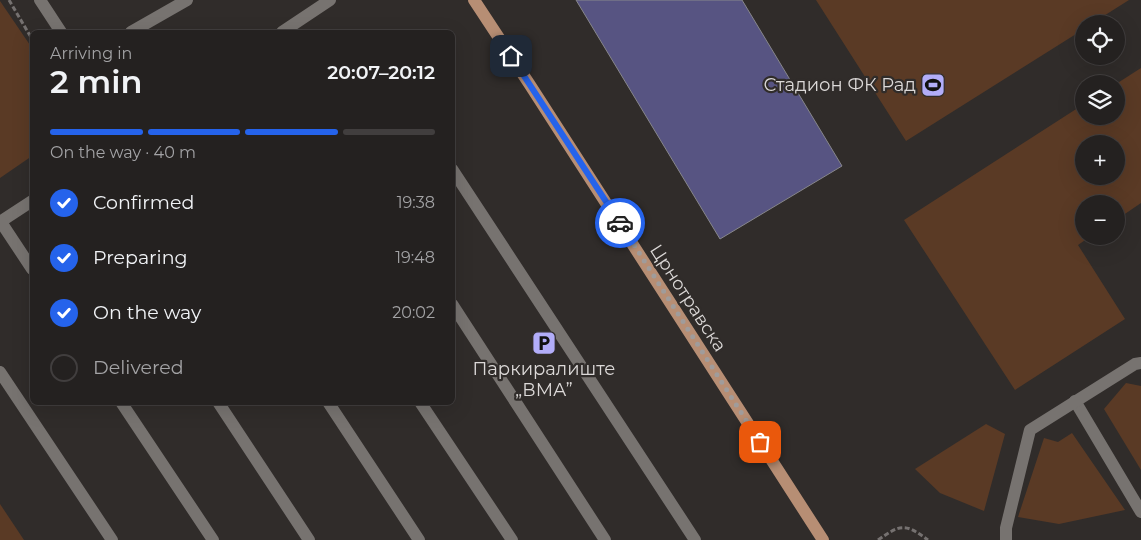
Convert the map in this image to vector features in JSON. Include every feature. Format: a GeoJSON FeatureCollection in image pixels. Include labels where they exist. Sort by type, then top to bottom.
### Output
{"type":"FeatureCollection","features":[{"type":"Feature","properties":{"kind":"main road","name":"Црнотравска"},"geometry":{"type":"LineString","coordinates":[[474,0],[536,93],[823,540]]}},
{"type":"Feature","properties":{"kind":"lane"},"geometry":{"type":"LineString","coordinates":[[134,30],[187,0]]}},
{"type":"Feature","properties":{"kind":"lane"},"geometry":{"type":"LineString","coordinates":[[285,30],[330,0]]}},
{"type":"Feature","properties":{"kind":"lane"},"geometry":{"type":"LineString","coordinates":[[42,1],[60,30]]}},
{"type":"Feature","properties":{"kind":"lane"},"geometry":{"type":"LineString","coordinates":[[455,174],[695,540]]}},
{"type":"Feature","properties":{"kind":"lane"},"geometry":{"type":"LineString","coordinates":[[30,202],[0,222],[30,266]]}},
{"type":"Feature","properties":{"kind":"lane"},"geometry":{"type":"LineString","coordinates":[[455,309],[605,540]]}},
{"type":"Feature","properties":{"kind":"lane"},"geometry":{"type":"LineString","coordinates":[[1006,540],[1006,528],[1030,430],[1134,364],[1141,363]]}},
{"type":"Feature","properties":{"kind":"lane"},"geometry":{"type":"LineString","coordinates":[[0,372],[112,540]]}},
{"type":"Feature","properties":{"kind":"lane"},"geometry":{"type":"LineString","coordinates":[[1075,401],[1141,512]]}},
{"type":"Feature","properties":{"kind":"lane"},"geometry":{"type":"LineString","coordinates":[[123,405],[213,540]]}},
{"type":"Feature","properties":{"kind":"lane"},"geometry":{"type":"LineString","coordinates":[[220,405],[309,540]]}},
{"type":"Feature","properties":{"kind":"lane"},"geometry":{"type":"LineString","coordinates":[[330,405],[419,540]]}},
{"type":"Feature","properties":{"kind":"lane"},"geometry":{"type":"LineString","coordinates":[[422,405],[512,540]]}},
{"type":"Feature","properties":{"kind":"path"},"geometry":{"type":"LineString","coordinates":[[9,0],[30,36]]}},
{"type":"Feature","properties":{"kind":"path"},"geometry":{"type":"LineString","coordinates":[[878,540],[896,528],[906,528],[915,530],[928,540]]}},
{"type":"Feature","properties":{"kind":"shaded area","name":"Стадион ФК Рад"},"geometry":{"type":"Polygon","coordinates":[[[816,0],[1129,0],[1105,15],[1075,15],[1075,35],[906,141],[816,0]]]}},
{"type":"Feature","properties":{"kind":"shaded area"},"geometry":{"type":"Polygon","coordinates":[[[0,1],[30,45],[30,157],[0,178],[0,1]]]}},
{"type":"Feature","properties":{"kind":"shaded area"},"geometry":{"type":"Polygon","coordinates":[[[1141,68],[1141,203],[1125,214],[1125,195],[1075,195],[1075,245],[1078,245],[1125,319],[1015,390],[904,220],[1075,110],[1075,125],[1125,125],[1125,78],[1141,68]]]}},
{"type":"Feature","properties":{"kind":"shaded area"},"geometry":{"type":"Polygon","coordinates":[[[1126,383],[1141,386],[1141,470],[1104,409],[1126,383]]]}},
{"type":"Feature","properties":{"kind":"shaded area"},"geometry":{"type":"Polygon","coordinates":[[[986,424],[1005,434],[984,511],[940,493],[915,469],[986,424]]]}},
{"type":"Feature","properties":{"kind":"shaded area"},"geometry":{"type":"Polygon","coordinates":[[[1072,433],[1125,510],[1059,524],[1018,517],[1044,438],[1058,442],[1072,433]]]}},
{"type":"Feature","properties":{"kind":"shaded area"},"geometry":{"type":"Polygon","coordinates":[[[0,504],[24,540],[0,540],[0,504]]]}},
{"type":"Feature","properties":{"kind":"building"},"geometry":{"type":"Polygon","coordinates":[[[576,0],[742,0],[842,166],[720,239],[576,0]]]}},
{"type":"Feature","properties":{"kind":"way so far"},"geometry":{"type":"LineString","coordinates":[[620,223],[760,442]]}},
{"type":"Feature","properties":{"kind":"place","name":"Стадион ФК Рад"},"geometry":{"type":"Point","coordinates":[933,85]}},
{"type":"Feature","properties":{"kind":"place","name":"Паркиралиште „ВМА”"},"geometry":{"type":"Point","coordinates":[544,343]}},
{"type":"Feature","properties":{"kind":"route"},"geometry":{"type":"LineString","coordinates":[[511,56],[620,223]]}}]}
